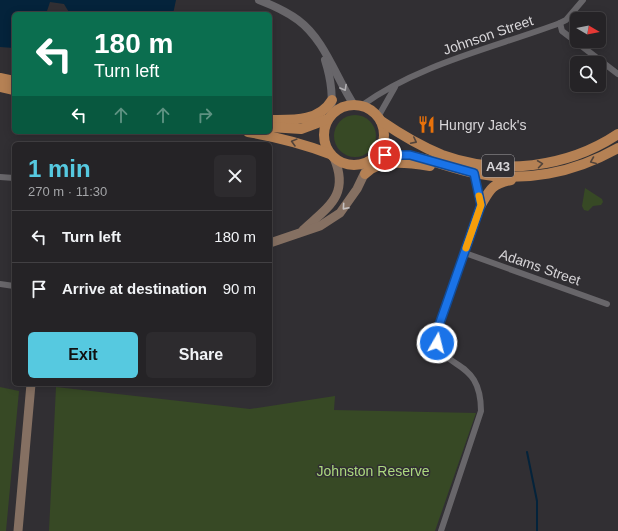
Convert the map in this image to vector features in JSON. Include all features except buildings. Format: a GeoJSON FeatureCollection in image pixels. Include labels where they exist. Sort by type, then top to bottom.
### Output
{"type":"FeatureCollection","features":[{"type":"Feature","properties":{"kind":"highway"},"geometry":{"type":"LineString","coordinates":[[0,78],[12,81]]}},
{"type":"Feature","properties":{"kind":"highway"},"geometry":{"type":"LineString","coordinates":[[0,87],[12,90]]}},
{"type":"Feature","properties":{"kind":"highway"},"geometry":{"type":"LineString","coordinates":[[272,120],[298,119],[318,114],[328,106],[332,100]]}},
{"type":"Feature","properties":{"kind":"highway"},"geometry":{"type":"LineString","coordinates":[[272,127],[301,130],[329,118],[341,108],[358,106]]}},
{"type":"Feature","properties":{"kind":"highway","name":"A43"},"geometry":{"type":"LineString","coordinates":[[358,106],[406,138],[442,154],[466,161],[501,166],[532,165],[561,160],[596,147],[618,134]]}},
{"type":"Feature","properties":{"kind":"highway"},"geometry":{"type":"LineString","coordinates":[[329,118],[325,127],[324,141],[332,156]]}},
{"type":"Feature","properties":{"kind":"highway"},"geometry":{"type":"LineString","coordinates":[[372,158],[378,151],[383,139],[379,119]]}},
{"type":"Feature","properties":{"kind":"highway","name":"A43"},"geometry":{"type":"LineString","coordinates":[[257,134],[295,142],[332,156],[349,165],[358,165],[372,158],[394,154],[406,155],[474,173],[501,176],[531,176],[578,167],[600,158],[618,148]]}},
{"type":"Feature","properties":{"kind":"highway"},"geometry":{"type":"LineString","coordinates":[[366,174],[370,168],[384,165],[419,164],[458,168]]}},
{"type":"Feature","properties":{"kind":"highway"},"geometry":{"type":"LineString","coordinates":[[481,205],[490,189],[498,183],[531,176]]}},
{"type":"Feature","properties":{"kind":"main road"},"geometry":{"type":"LineString","coordinates":[[300,232],[327,208],[339,191],[341,181],[339,170],[332,156]]}},
{"type":"Feature","properties":{"kind":"main road"},"geometry":{"type":"LineString","coordinates":[[272,242],[320,226],[340,213],[349,202],[366,174],[372,158]]}},
{"type":"Feature","properties":{"kind":"main road"},"geometry":{"type":"LineString","coordinates":[[18,531],[31,386]]}},
{"type":"Feature","properties":{"kind":"street"},"geometry":{"type":"LineString","coordinates":[[259,0],[298,20],[320,46],[358,106]]}},
{"type":"Feature","properties":{"kind":"street","name":"Johnson Street"},"geometry":{"type":"LineString","coordinates":[[358,106],[376,95],[434,67],[560,23],[566,20],[583,0]]}},
{"type":"Feature","properties":{"kind":"street"},"geometry":{"type":"LineString","coordinates":[[560,23],[562,32],[618,74]]}},
{"type":"Feature","properties":{"kind":"street"},"geometry":{"type":"LineString","coordinates":[[320,46],[331,81],[332,100],[329,118]]}},
{"type":"Feature","properties":{"kind":"street"},"geometry":{"type":"LineString","coordinates":[[379,119],[395,87]]}},
{"type":"Feature","properties":{"kind":"street"},"geometry":{"type":"LineString","coordinates":[[442,531],[481,411],[481,400],[474,379],[444,356],[439,350],[436,337],[481,205],[474,173]]}},
{"type":"Feature","properties":{"kind":"street"},"geometry":{"type":"LineString","coordinates":[[0,176],[12,178]]}},
{"type":"Feature","properties":{"kind":"street","name":"Adams Street"},"geometry":{"type":"LineString","coordinates":[[465,253],[608,304]]}},
{"type":"Feature","properties":{"kind":"street"},"geometry":{"type":"LineString","coordinates":[[0,284],[12,286]]}},
{"type":"Feature","properties":{"kind":"green space"},"geometry":{"type":"Polygon","coordinates":[[[351,115],[359,115],[367,118],[373,124],[376,136],[373,148],[367,154],[359,157],[351,157],[343,154],[337,148],[334,140],[334,132],[337,124],[343,118],[351,115]]]}},
{"type":"Feature","properties":{"kind":"green space"},"geometry":{"type":"Polygon","coordinates":[[[585,188],[602,199],[603,202],[601,205],[593,206],[588,211],[584,210],[582,206],[585,188]]]}},
{"type":"Feature","properties":{"kind":"green space"},"geometry":{"type":"Polygon","coordinates":[[[0,387],[19,391],[6,531],[0,531],[0,387]]]}},
{"type":"Feature","properties":{"kind":"green space","name":"Johnston Reserve"},"geometry":{"type":"Polygon","coordinates":[[[56,387],[250,409],[335,396],[334,410],[476,413],[435,531],[49,531],[56,387]]]}},
{"type":"Feature","properties":{"kind":"water"},"geometry":{"type":"Polygon","coordinates":[[[0,0],[176,0],[173,12],[69,12],[64,4],[50,2],[47,12],[12,12],[12,48],[0,47],[0,0]]]}},
{"type":"Feature","properties":{"kind":"waterway"},"geometry":{"type":"LineString","coordinates":[[527,452],[537,501],[537,531]]}},
{"type":"Feature","properties":{"kind":"slow traffic"},"geometry":{"type":"LineString","coordinates":[[466,248],[481,205],[479,196]]}},
{"type":"Feature","properties":{"kind":"place","name":"Hungry Jack's"},"geometry":{"type":"Point","coordinates":[426,125]}},
{"type":"Feature","properties":{"kind":"route"},"geometry":{"type":"LineString","coordinates":[[385,155],[410,155],[474,173],[481,205],[437,331],[437,343]]}}]}
